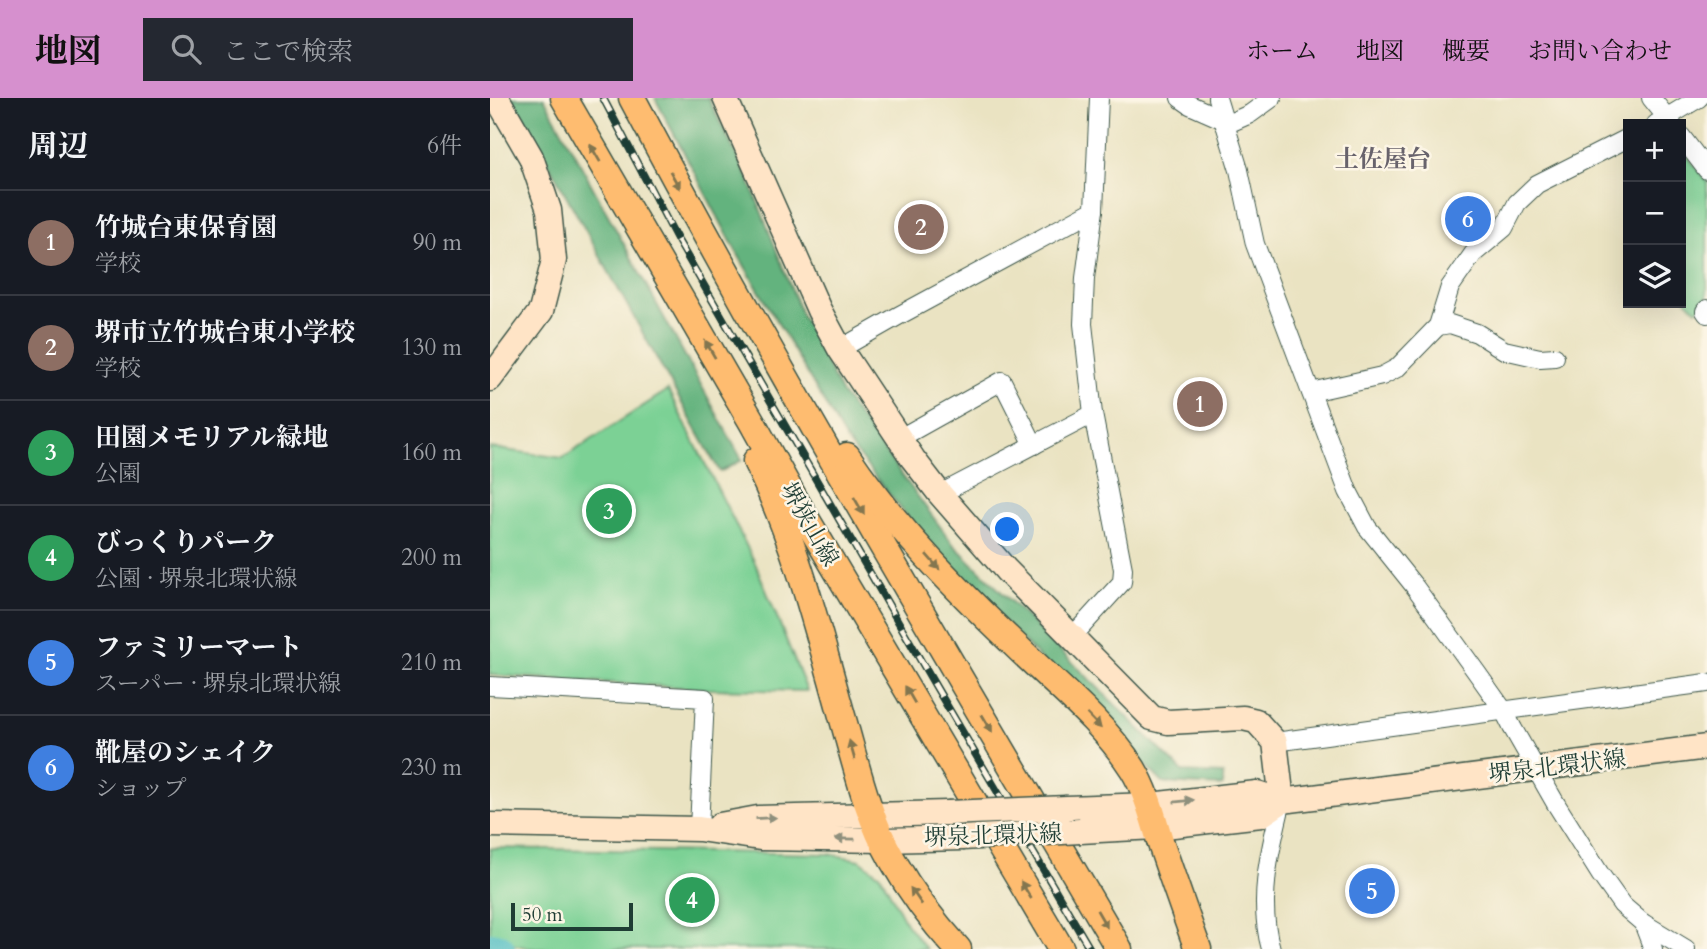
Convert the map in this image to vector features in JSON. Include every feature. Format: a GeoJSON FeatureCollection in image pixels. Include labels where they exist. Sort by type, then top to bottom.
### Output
{"type":"FeatureCollection","features":[{"type":"Feature","properties":{"kind":"main road"},"geometry":{"type":"LineString","coordinates":[[490,379],[541,311],[554,260],[549,210],[531,157],[496,98]]}},
{"type":"Feature","properties":{"kind":"main road","name":"堺狭山線"},"geometry":{"type":"LineString","coordinates":[[564,98],[798,505],[1061,949]]}},
{"type":"Feature","properties":{"kind":"main road"},"geometry":{"type":"LineString","coordinates":[[632,98],[735,288],[1119,949]]}},
{"type":"Feature","properties":{"kind":"main road"},"geometry":{"type":"LineString","coordinates":[[724,98],[819,310],[840,349],[940,494],[1006,570],[1152,718],[1168,722],[1243,718],[1256,721],[1275,742],[1282,801]]}},
{"type":"Feature","properties":{"kind":"main road"},"geometry":{"type":"LineString","coordinates":[[735,288],[849,460],[892,515],[959,592],[1113,741],[1134,771],[1153,816],[1198,949]]}},
{"type":"Feature","properties":{"kind":"main road"},"geometry":{"type":"LineString","coordinates":[[730,383],[740,430],[763,475],[803,580],[866,799],[891,858],[936,925],[958,949]]}},
{"type":"Feature","properties":{"kind":"main road","name":"堺泉北環状線"},"geometry":{"type":"LineString","coordinates":[[490,825],[699,829],[760,838],[962,838],[1080,831],[1256,793],[1282,801],[1707,747]]}},
{"type":"Feature","properties":{"kind":"main road","name":"堺泉北環状線"},"geometry":{"type":"LineString","coordinates":[[699,829],[758,818],[1067,808],[1153,816]]}},
{"type":"Feature","properties":{"kind":"street"},"geometry":{"type":"LineString","coordinates":[[1073,638],[1122,582],[1123,569],[1093,414],[1083,324],[1084,278],[1094,210],[1099,98]]}},
{"type":"Feature","properties":{"kind":"street"},"geometry":{"type":"LineString","coordinates":[[1180,98],[1225,122],[1250,114],[1272,98]]}},
{"type":"Feature","properties":{"kind":"street"},"geometry":{"type":"LineString","coordinates":[[1217,98],[1239,170],[1255,244],[1348,491],[1367,527],[1415,587],[1508,719],[1556,804],[1622,905],[1643,923],[1686,949]]}},
{"type":"Feature","properties":{"kind":"street"},"geometry":{"type":"LineString","coordinates":[[1651,98],[1663,119]]}},
{"type":"Feature","properties":{"kind":"street"},"geometry":{"type":"LineString","coordinates":[[1669,119],[1699,98]]}},
{"type":"Feature","properties":{"kind":"street"},"geometry":{"type":"LineString","coordinates":[[1311,392],[1382,376],[1397,368],[1438,326],[1450,286],[1473,254],[1504,228],[1517,203],[1537,184],[1623,141]]}},
{"type":"Feature","properties":{"kind":"street"},"geometry":{"type":"LineString","coordinates":[[1686,143],[1707,170]]}},
{"type":"Feature","properties":{"kind":"street"},"geometry":{"type":"LineString","coordinates":[[840,349],[1094,210]]}},
{"type":"Feature","properties":{"kind":"street"},"geometry":{"type":"LineString","coordinates":[[1438,326],[1450,324],[1477,332],[1504,350],[1540,358],[1555,357]]}},
{"type":"Feature","properties":{"kind":"street"},"geometry":{"type":"LineString","coordinates":[[900,439],[1002,381],[1034,445]]}},
{"type":"Feature","properties":{"kind":"street"},"geometry":{"type":"LineString","coordinates":[[940,494],[1093,414]]}},
{"type":"Feature","properties":{"kind":"street"},"geometry":{"type":"LineString","coordinates":[[1275,742],[1455,716],[1508,719],[1707,683]]}},
{"type":"Feature","properties":{"kind":"street"},"geometry":{"type":"LineString","coordinates":[[490,686],[705,698],[699,829]]}},
{"type":"Feature","properties":{"kind":"street"},"geometry":{"type":"LineString","coordinates":[[1271,949],[1267,934],[1266,891],[1269,856],[1282,801]]}},
{"type":"Feature","properties":{"kind":"street"},"geometry":{"type":"LineString","coordinates":[[1643,923],[1653,949]]}},
{"type":"Feature","properties":{"kind":"green space"},"geometry":{"type":"Polygon","coordinates":[[[512,98],[544,98],[742,460],[720,472],[512,98]]]}},
{"type":"Feature","properties":{"kind":"green space"},"geometry":{"type":"Polygon","coordinates":[[[655,98],[708,98],[749,180],[802,316],[842,394],[953,544],[1183,772],[1223,774],[1223,786],[1163,783],[938,555],[846,440],[736,251],[655,98]]]}},
{"type":"Feature","properties":{"kind":"green space"},"geometry":{"type":"Polygon","coordinates":[[[1686,154],[1707,181],[1707,301],[1696,310],[1686,299],[1686,154]]]}},
{"type":"Feature","properties":{"kind":"green space"},"geometry":{"type":"Polygon","coordinates":[[[668,390],[755,563],[807,691],[709,689],[490,675],[490,448],[563,458],[668,390]]]}},
{"type":"Feature","properties":{"kind":"green space"},"geometry":{"type":"Polygon","coordinates":[[[490,848],[829,854],[860,860],[881,876],[906,923],[926,949],[535,949],[490,940],[490,848]]]}},
{"type":"Feature","properties":{"kind":"waterway"},"geometry":{"type":"LineString","coordinates":[[490,947],[500,949]]}},
{"type":"Feature","properties":{"kind":"railway"},"geometry":{"type":"LineString","coordinates":[[603,98],[677,239],[1090,949]]}},
{"type":"Feature","properties":{"kind":"place","name":"靴屋のシェイク"},"geometry":{"type":"Point","coordinates":[1468,219]}},
{"type":"Feature","properties":{"kind":"place","name":"堺市立竹城台東小学校"},"geometry":{"type":"Point","coordinates":[921,227]}},
{"type":"Feature","properties":{"kind":"place","name":"竹城台東保育園"},"geometry":{"type":"Point","coordinates":[1200,404]}},
{"type":"Feature","properties":{"kind":"place","name":"田園メモリアル緑地"},"geometry":{"type":"Point","coordinates":[609,511]}},
{"type":"Feature","properties":{"kind":"place","name":"ファミリーマート"},"geometry":{"type":"Point","coordinates":[1372,891]}},
{"type":"Feature","properties":{"kind":"place","name":"びっくりパーク"},"geometry":{"type":"Point","coordinates":[692,900]}},
{"type":"Feature","properties":{"kind":"district","name":"土佐屋台"},"geometry":{"type":"Point","coordinates":[1383,159]}}]}
